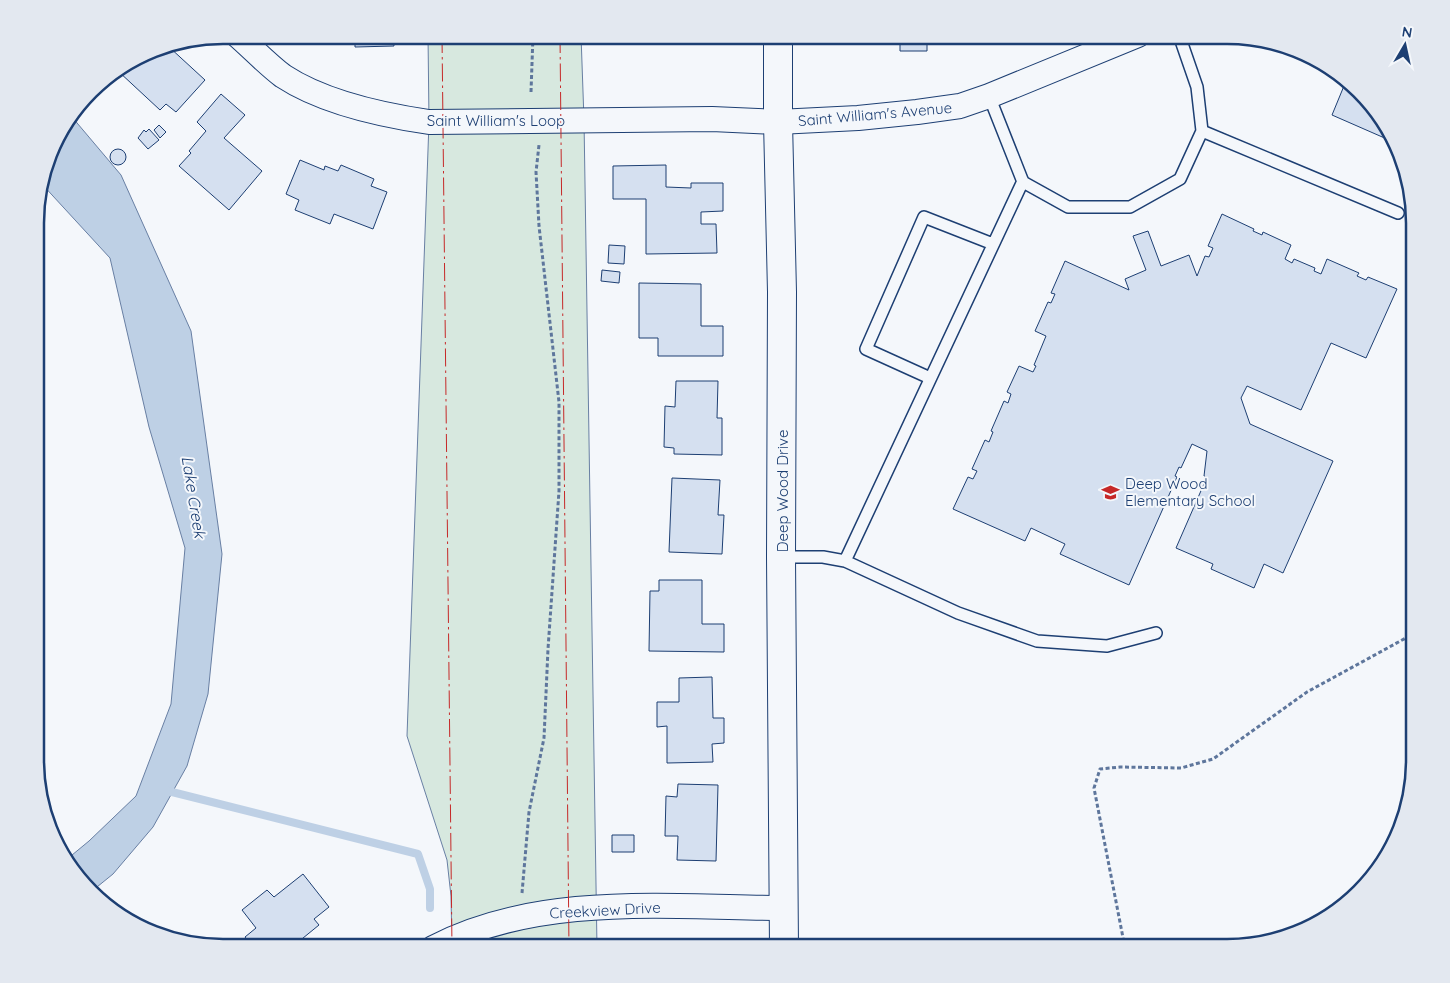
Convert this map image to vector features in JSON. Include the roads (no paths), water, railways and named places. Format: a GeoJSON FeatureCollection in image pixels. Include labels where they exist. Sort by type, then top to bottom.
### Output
{"type":"FeatureCollection","features":[{"type":"Feature","properties":{"kind":"street","name":"Saint William's Loop"},"geometry":{"type":"LineString","coordinates":[[247,44],[282,75],[323,96],[390,116],[429,122],[712,119],[778,122]]}},
{"type":"Feature","properties":{"kind":"street","name":"Deep Wood Drive"},"geometry":{"type":"LineString","coordinates":[[778,44],[782,292],[781,557],[784,939]]}},
{"type":"Feature","properties":{"kind":"street","name":"Saint William's Avenue"},"geometry":{"type":"LineString","coordinates":[[778,122],[858,118],[960,106],[1116,44]]}},
{"type":"Feature","properties":{"kind":"street","name":"Creekview Drive"},"geometry":{"type":"LineString","coordinates":[[450,939],[485,926],[528,915],[572,909],[617,906],[784,908]]}},
{"type":"Feature","properties":{"kind":"lane"},"geometry":{"type":"LineString","coordinates":[[988,96],[1023,181],[1068,207],[1130,207],[1180,179],[1202,131],[1197,87],[1182,44]]}},
{"type":"Feature","properties":{"kind":"lane"},"geometry":{"type":"LineString","coordinates":[[1202,131],[1398,213]]}},
{"type":"Feature","properties":{"kind":"lane"},"geometry":{"type":"LineString","coordinates":[[845,561],[1023,181]]}},
{"type":"Feature","properties":{"kind":"lane"},"geometry":{"type":"LineString","coordinates":[[930,378],[866,349],[924,217],[993,244]]}},
{"type":"Feature","properties":{"kind":"lane"},"geometry":{"type":"LineString","coordinates":[[781,557],[823,557],[845,561],[958,613],[1037,641],[1107,646],[1156,633]]}},
{"type":"Feature","properties":{"kind":"water","name":"Lake Creek"},"geometry":{"type":"Polygon","coordinates":[[[75,121],[121,175],[191,331],[222,554],[208,694],[187,766],[153,827],[113,874],[96,887],[71,856],[136,796],[171,704],[185,548],[149,427],[110,258],[47,189],[57,154],[75,121]]]}},
{"type":"Feature","properties":{"kind":"waterway"},"geometry":{"type":"LineString","coordinates":[[164,790],[418,854],[430,889],[430,908]]}},
{"type":"Feature","properties":{"kind":"place","name":"Deep Wood Elementary School"},"geometry":{"type":"Point","coordinates":[1111,492]}}]}
